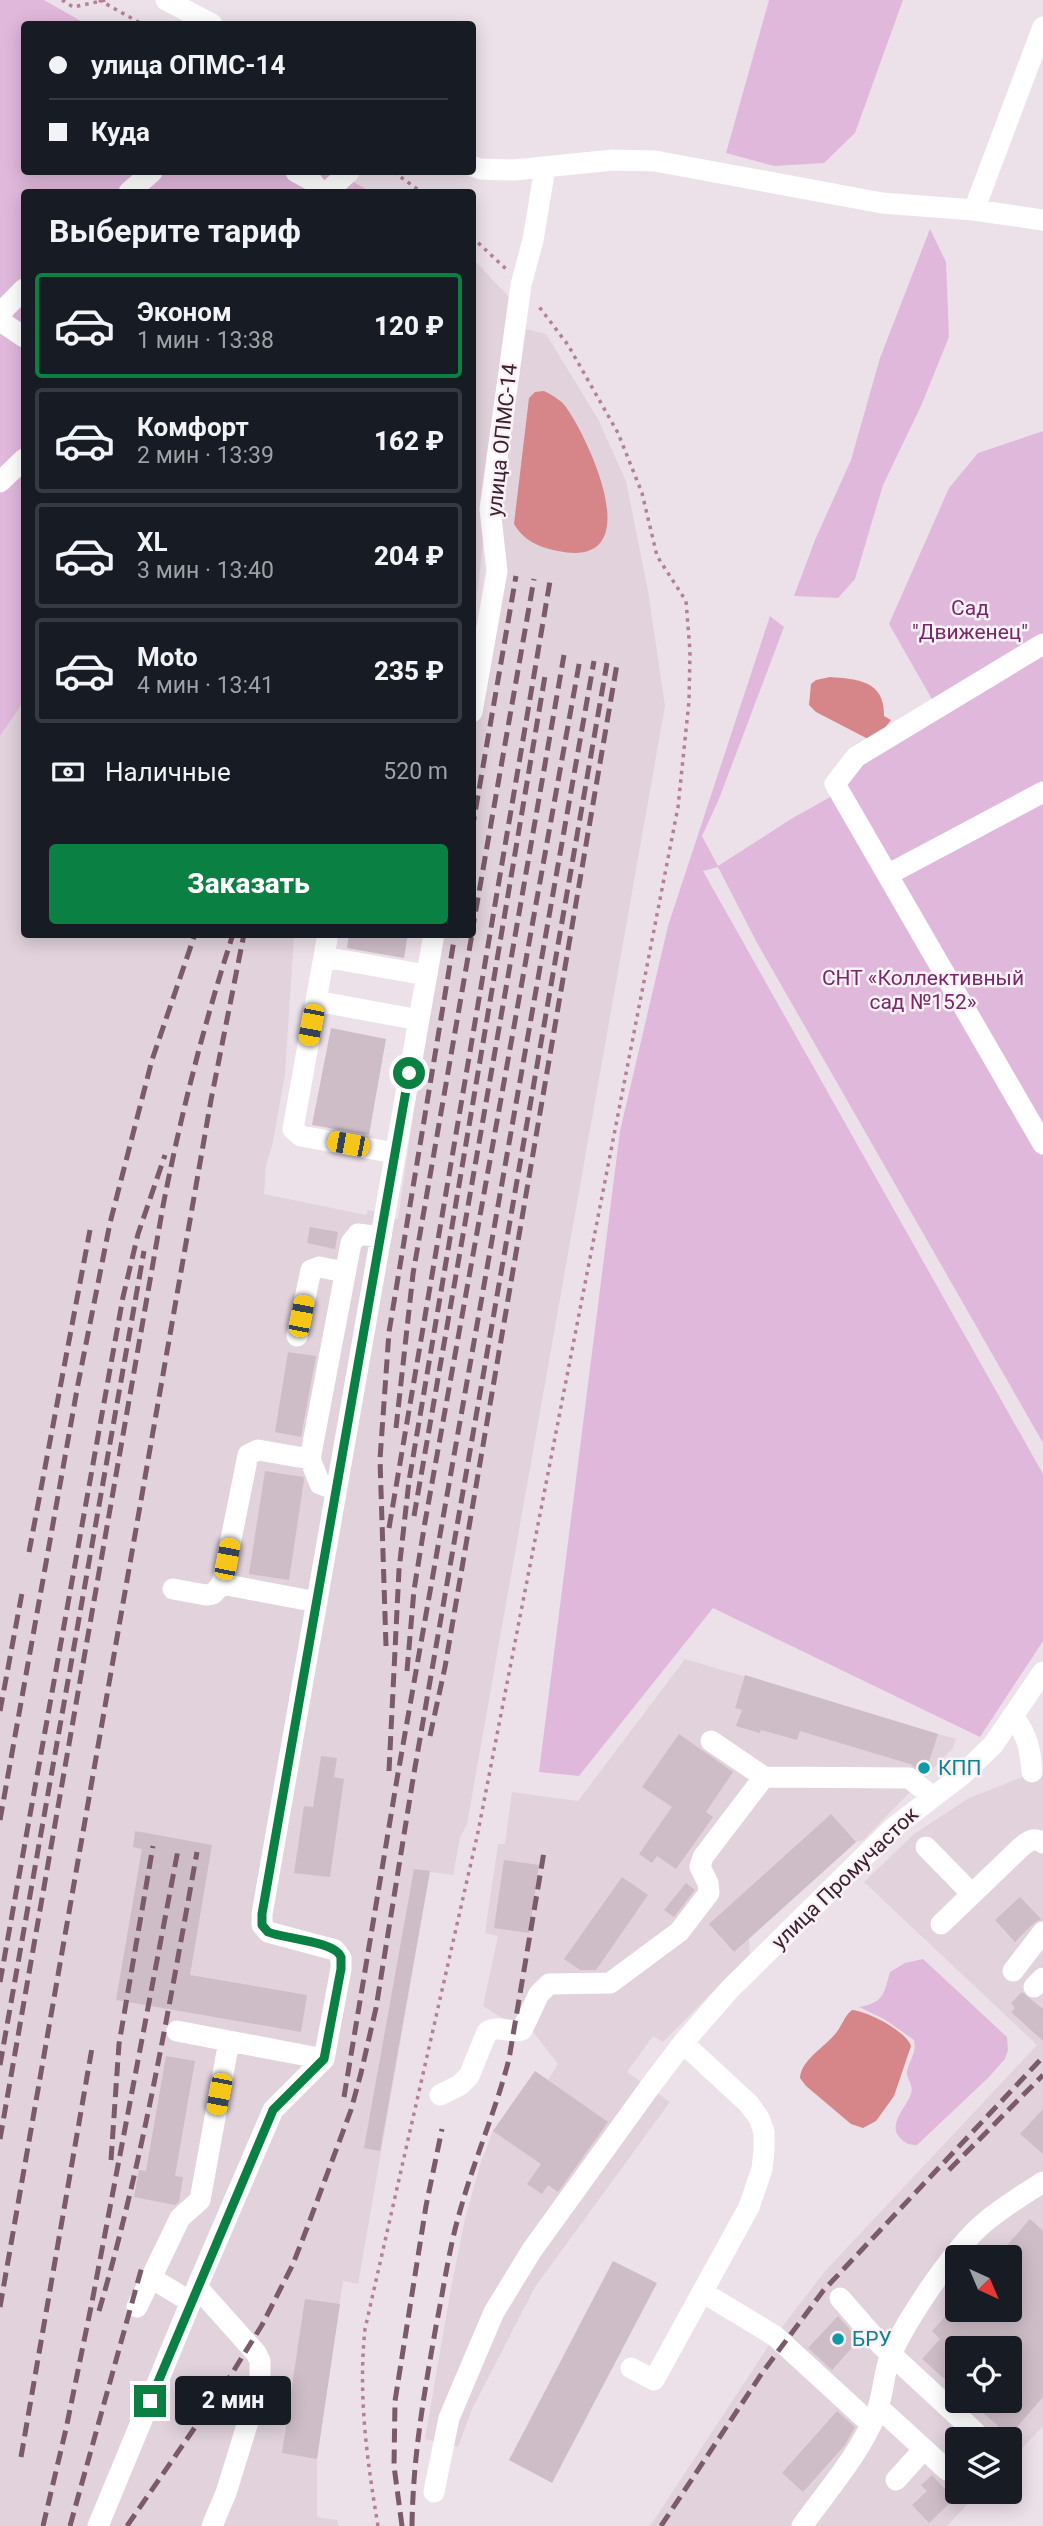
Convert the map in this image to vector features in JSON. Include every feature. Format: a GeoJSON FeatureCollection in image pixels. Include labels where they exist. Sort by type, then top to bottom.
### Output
{"type":"FeatureCollection","features":[{"type":"Feature","properties":{"kind":"street"},"geometry":{"type":"LineString","coordinates":[[166,0],[206,21]]}},
{"type":"Feature","properties":{"kind":"street"},"geometry":{"type":"LineString","coordinates":[[974,211],[1043,27]]}},
{"type":"Feature","properties":{"kind":"street"},"geometry":{"type":"LineString","coordinates":[[476,168],[545,168],[583,161],[655,161],[883,203],[1043,220]]}},
{"type":"Feature","properties":{"kind":"street","name":"улица ОПМС-14"},"geometry":{"type":"LineString","coordinates":[[476,689],[497,571],[491,509],[521,285],[533,240],[545,168]]}},
{"type":"Feature","properties":{"kind":"street"},"geometry":{"type":"LineString","coordinates":[[132,189],[149,175]]}},
{"type":"Feature","properties":{"kind":"street"},"geometry":{"type":"LineString","coordinates":[[302,175],[311,180],[318,189]]}},
{"type":"Feature","properties":{"kind":"street"},"geometry":{"type":"LineString","coordinates":[[330,189],[346,175]]}},
{"type":"Feature","properties":{"kind":"street"},"geometry":{"type":"LineString","coordinates":[[21,292],[4,309],[0,320],[21,335]]}},
{"type":"Feature","properties":{"kind":"street"},"geometry":{"type":"LineString","coordinates":[[0,482],[21,462]]}},
{"type":"Feature","properties":{"kind":"street"},"geometry":{"type":"LineString","coordinates":[[1043,644],[856,757],[835,784],[1043,1144]]}},
{"type":"Feature","properties":{"kind":"street"},"geometry":{"type":"LineString","coordinates":[[889,874],[1043,792]]}},
{"type":"Feature","properties":{"kind":"street"},"geometry":{"type":"LineString","coordinates":[[327,938],[293,1129],[301,1136],[395,1153]]}},
{"type":"Feature","properties":{"kind":"street"},"geometry":{"type":"LineString","coordinates":[[98,2526],[273,2110],[324,2059],[341,1958],[335,1950],[325,1946],[268,1932],[262,1925],[262,1914],[433,938]]}},
{"type":"Feature","properties":{"kind":"street"},"geometry":{"type":"LineString","coordinates":[[324,957],[426,975]]}},
{"type":"Feature","properties":{"kind":"street"},"geometry":{"type":"LineString","coordinates":[[316,1001],[419,1020]]}},
{"type":"Feature","properties":{"kind":"street"},"geometry":{"type":"LineString","coordinates":[[336,1490],[320,1484],[310,1460],[345,1272],[354,1238],[382,1228]]}},
{"type":"Feature","properties":{"kind":"street"},"geometry":{"type":"LineString","coordinates":[[297,1336],[311,1270],[319,1267],[345,1272]]}},
{"type":"Feature","properties":{"kind":"street"},"geometry":{"type":"LineString","coordinates":[[173,1589],[206,1595],[213,1594],[222,1584],[248,1455],[258,1450],[310,1460]]}},
{"type":"Feature","properties":{"kind":"street"},"geometry":{"type":"LineString","coordinates":[[222,1584],[317,1602]]}},
{"type":"Feature","properties":{"kind":"street","name":"улица Промучасток"},"geometry":{"type":"LineString","coordinates":[[434,2492],[449,2418],[494,2312],[532,2249],[649,2088],[683,2043],[729,1990],[777,1942],[893,1828],[978,1761],[1014,1717],[1043,1672]]}},
{"type":"Feature","properties":{"kind":"street"},"geometry":{"type":"LineString","coordinates":[[1014,1717],[1027,1738],[1032,1772]]}},
{"type":"Feature","properties":{"kind":"street"},"geometry":{"type":"LineString","coordinates":[[711,1741],[764,1777],[909,1778],[933,1797]]}},
{"type":"Feature","properties":{"kind":"street"},"geometry":{"type":"LineString","coordinates":[[440,2095],[460,2085],[469,2076],[487,2032],[496,2028],[522,2030],[539,1994],[549,1984],[610,1983],[679,1933],[709,1893],[708,1883],[700,1867],[703,1857],[764,1777]]}},
{"type":"Feature","properties":{"kind":"street"},"geometry":{"type":"LineString","coordinates":[[941,1924],[1030,1840],[1043,1843]]}},
{"type":"Feature","properties":{"kind":"street"},"geometry":{"type":"LineString","coordinates":[[926,1847],[972,1894]]}},
{"type":"Feature","properties":{"kind":"street"},"geometry":{"type":"LineString","coordinates":[[1013,1971],[1043,1932]]}},
{"type":"Feature","properties":{"kind":"street"},"geometry":{"type":"LineString","coordinates":[[177,2031],[324,2059]]}},
{"type":"Feature","properties":{"kind":"street"},"geometry":{"type":"LineString","coordinates":[[137,2307],[180,2218],[200,2200],[229,2041]]}},
{"type":"Feature","properties":{"kind":"street"},"geometry":{"type":"LineString","coordinates":[[631,2368],[654,2380],[704,2292],[757,2188],[762,2169],[764,2132],[759,2118],[749,2104],[683,2043]]}},
{"type":"Feature","properties":{"kind":"street"},"geometry":{"type":"LineString","coordinates":[[802,2526],[847,2464],[874,2415],[891,2354],[916,2311],[959,2249],[985,2222],[1041,2186]]}},
{"type":"Feature","properties":{"kind":"street"},"geometry":{"type":"LineString","coordinates":[[200,2200],[229,2214]]}},
{"type":"Feature","properties":{"kind":"street"},"geometry":{"type":"LineString","coordinates":[[151,2278],[194,2295],[256,2353],[261,2371],[260,2383],[230,2481],[212,2526]]}},
{"type":"Feature","properties":{"kind":"street"},"geometry":{"type":"LineString","coordinates":[[704,2292],[775,2336],[874,2415],[924,2449],[945,2468]]}},
{"type":"Feature","properties":{"kind":"street"},"geometry":{"type":"LineString","coordinates":[[840,2298],[872,2336],[970,2427]]}},
{"type":"Feature","properties":{"kind":"street"},"geometry":{"type":"LineString","coordinates":[[896,2480],[924,2449]]}},
{"type":"Feature","properties":{"kind":"path"},"geometry":{"type":"LineString","coordinates":[[62,0],[73,7],[102,0],[137,21]]}},
{"type":"Feature","properties":{"kind":"path"},"geometry":{"type":"LineString","coordinates":[[398,175],[417,189]]}},
{"type":"Feature","properties":{"kind":"path"},"geometry":{"type":"LineString","coordinates":[[378,2526],[363,2421],[361,2379],[365,2329],[478,1832],[678,807],[689,701],[690,651],[686,601],[657,556],[642,493],[613,424],[568,345],[521,285],[476,241]]}},
{"type":"Feature","properties":{"kind":"shaded area"},"geometry":{"type":"Polygon","coordinates":[[[476,262],[511,299],[476,604],[476,262]]]}},
{"type":"Feature","properties":{"kind":"shaded area"},"geometry":{"type":"Polygon","coordinates":[[[526,329],[546,334],[598,419],[626,481],[648,591],[665,706],[467,1824],[460,1838],[453,1875],[430,1872],[358,2284],[343,2281],[317,2459],[317,2517],[337,2520],[339,2526],[0,2526],[0,736],[21,705],[21,938],[294,938],[285,1074],[273,1142],[266,1165],[264,1194],[366,1215],[368,1210],[380,1212],[383,1218],[398,1219],[439,938],[476,938],[476,680],[526,329]]]}},
{"type":"Feature","properties":{"kind":"shaded area"},"geometry":{"type":"Polygon","coordinates":[[[544,391],[564,404],[576,424],[588,447],[606,499],[607,523],[601,541],[586,552],[558,551],[538,545],[522,535],[514,524],[529,398],[535,392],[544,391]]]}},
{"type":"Feature","properties":{"kind":"shaded area"},"geometry":{"type":"Polygon","coordinates":[[[830,677],[860,681],[875,689],[883,704],[884,716],[891,720],[880,734],[870,740],[816,712],[809,705],[811,684],[830,677]]]}},
{"type":"Feature","properties":{"kind":"shaded area"},"geometry":{"type":"Polygon","coordinates":[[[685,1659],[956,1739],[953,1748],[863,1840],[856,1842],[749,1939],[750,1954],[663,2042],[653,2036],[627,2072],[670,2102],[535,2287],[472,2409],[458,2447],[425,2439],[451,2288],[465,2219],[480,2165],[493,2131],[535,2071],[548,2080],[558,2064],[531,2029],[509,2022],[483,2006],[498,1936],[485,1933],[498,1844],[505,1844],[512,1792],[578,1801],[685,1659]]]}},
{"type":"Feature","properties":{"kind":"shaded area"},"geometry":{"type":"Polygon","coordinates":[[[1043,1769],[1043,2426],[1022,2448],[1022,2427],[945,2427],[945,2504],[968,2504],[947,2526],[650,2526],[775,2336],[826,2270],[1037,2045],[864,1882],[914,1834],[969,1798],[1043,1769]]]}},
{"type":"Feature","properties":{"kind":"shaded area"},"geometry":{"type":"Polygon","coordinates":[[[852,2010],[885,2023],[902,2034],[911,2046],[894,2096],[876,2121],[863,2128],[851,2124],[800,2078],[804,2065],[836,2033],[852,2010]]]}},
{"type":"Feature","properties":{"kind":"green space"},"geometry":{"type":"Polygon","coordinates":[[[0,0],[44,0],[81,21],[21,21],[21,175],[341,175],[366,189],[21,189],[21,705],[0,736],[0,0]]]}},
{"type":"Feature","properties":{"kind":"green space"},"geometry":{"type":"Polygon","coordinates":[[[769,0],[903,0],[855,133],[824,163],[774,166],[726,153],[769,0]]]}},
{"type":"Feature","properties":{"kind":"green space"},"geometry":{"type":"Polygon","coordinates":[[[930,229],[946,262],[949,337],[921,406],[883,485],[855,579],[838,598],[794,596],[815,540],[851,460],[880,358],[930,229]]]}},
{"type":"Feature","properties":{"kind":"green space"},"geometry":{"type":"Polygon","coordinates":[[[1043,431],[1043,1443],[756,941],[718,867],[703,871],[1043,1474],[1043,1641],[980,1737],[713,1608],[579,1776],[539,1772],[620,1131],[668,926],[770,616],[784,627],[719,799],[702,836],[718,866],[832,796],[830,783],[933,701],[889,624],[949,488],[978,453],[1043,431]]]}},
{"type":"Feature","properties":{"kind":"green space"},"geometry":{"type":"Polygon","coordinates":[[[923,1959],[1007,2037],[1008,2050],[1005,2059],[988,2078],[915,2145],[903,2141],[896,2128],[898,2116],[912,2091],[907,2072],[914,2053],[914,2040],[884,2019],[859,2007],[874,2003],[882,1996],[890,1972],[905,1963],[923,1959]]]}},
{"type":"Feature","properties":{"kind":"building"},"geometry":{"type":"Polygon","coordinates":[[[348,938],[407,938],[404,958],[347,948],[348,938]]]}},
{"type":"Feature","properties":{"kind":"building"},"geometry":{"type":"Polygon","coordinates":[[[331,1028],[386,1039],[369,1135],[312,1125],[331,1028]]]}},
{"type":"Feature","properties":{"kind":"building"},"geometry":{"type":"Polygon","coordinates":[[[310,1227],[338,1232],[335,1249],[307,1243],[310,1227]]]}},
{"type":"Feature","properties":{"kind":"building"},"geometry":{"type":"Polygon","coordinates":[[[288,1352],[316,1356],[301,1437],[275,1432],[288,1352]]]}},
{"type":"Feature","properties":{"kind":"building"},"geometry":{"type":"Polygon","coordinates":[[[265,1471],[303,1477],[304,1480],[289,1580],[249,1574],[265,1471]]]}},
{"type":"Feature","properties":{"kind":"building"},"geometry":{"type":"Polygon","coordinates":[[[745,1675],[938,1734],[925,1774],[910,1764],[800,1731],[797,1740],[736,1726],[742,1710],[735,1708],[745,1675]]]}},
{"type":"Feature","properties":{"kind":"building"},"geometry":{"type":"Polygon","coordinates":[[[679,1734],[733,1772],[706,1812],[713,1817],[676,1869],[657,1856],[652,1863],[639,1854],[672,1807],[642,1787],[679,1734]]]}},
{"type":"Feature","properties":{"kind":"building"},"geometry":{"type":"Polygon","coordinates":[[[321,1756],[337,1758],[334,1777],[344,1779],[330,1877],[294,1873],[304,1806],[313,1807],[321,1756]]]}},
{"type":"Feature","properties":{"kind":"building"},"geometry":{"type":"Polygon","coordinates":[[[831,1814],[856,1842],[734,1952],[709,1924],[831,1814]]]}},
{"type":"Feature","properties":{"kind":"building"},"geometry":{"type":"Polygon","coordinates":[[[135,1831],[212,1845],[190,1975],[307,1995],[301,2032],[116,2000],[142,1849],[133,1847],[135,1831]]]}},
{"type":"Feature","properties":{"kind":"building"},"geometry":{"type":"Polygon","coordinates":[[[504,1860],[539,1865],[529,1933],[494,1928],[504,1860]]]}},
{"type":"Feature","properties":{"kind":"building"},"geometry":{"type":"Polygon","coordinates":[[[414,1869],[430,1871],[380,2151],[364,2148],[414,1869]]]}},
{"type":"Feature","properties":{"kind":"building"},"geometry":{"type":"Polygon","coordinates":[[[622,1877],[648,1895],[596,1970],[580,1970],[564,1959],[622,1877]]]}},
{"type":"Feature","properties":{"kind":"building"},"geometry":{"type":"Polygon","coordinates":[[[686,1883],[695,1890],[674,1917],[664,1910],[686,1883]]]}},
{"type":"Feature","properties":{"kind":"building"},"geometry":{"type":"Polygon","coordinates":[[[1020,1897],[1041,1919],[1015,1942],[995,1920],[1020,1897]]]}},
{"type":"Feature","properties":{"kind":"building"},"geometry":{"type":"Polygon","coordinates":[[[1022,1992],[1043,2009],[1043,2041],[1011,2012],[1015,2008],[1011,2003],[1022,1992]]]}},
{"type":"Feature","properties":{"kind":"building"},"geometry":{"type":"Polygon","coordinates":[[[166,2056],[195,2061],[175,2176],[183,2177],[179,2202],[175,2205],[134,2197],[139,2170],[146,2171],[166,2056]]]}},
{"type":"Feature","properties":{"kind":"building"},"geometry":{"type":"Polygon","coordinates":[[[535,2071],[608,2122],[558,2192],[548,2185],[542,2194],[527,2184],[541,2164],[493,2131],[535,2071]]]}},
{"type":"Feature","properties":{"kind":"building"},"geometry":{"type":"Polygon","coordinates":[[[1043,2109],[1043,2154],[1020,2134],[1043,2109]]]}},
{"type":"Feature","properties":{"kind":"building"},"geometry":{"type":"Polygon","coordinates":[[[1030,2219],[1043,2231],[1043,2397],[1017,2427],[999,2427],[983,2413],[1022,2413],[1022,2336],[945,2336],[945,2379],[922,2359],[940,2339],[932,2331],[945,2317],[945,2322],[1022,2322],[1022,2245],[1007,2245],[1030,2219]]]}},
{"type":"Feature","properties":{"kind":"building"},"geometry":{"type":"Polygon","coordinates":[[[613,2261],[657,2283],[552,2483],[509,2460],[613,2261]]]}},
{"type":"Feature","properties":{"kind":"building"},"geometry":{"type":"Polygon","coordinates":[[[305,2299],[340,2304],[317,2459],[282,2453],[305,2299]]]}},
{"type":"Feature","properties":{"kind":"building","name":"БРУ"},"geometry":{"type":"Polygon","coordinates":[[[838,2316],[859,2340],[832,2370],[808,2348],[838,2316]]]}},
{"type":"Feature","properties":{"kind":"building"},"geometry":{"type":"Polygon","coordinates":[[[837,2411],[855,2427],[845,2445],[803,2492],[782,2473],[837,2411]]]}},
{"type":"Feature","properties":{"kind":"building"},"geometry":{"type":"Polygon","coordinates":[[[932,2475],[945,2489],[945,2504],[949,2504],[929,2523],[912,2505],[927,2491],[921,2485],[932,2475]]]}},
{"type":"Feature","properties":{"kind":"railway"},"geometry":{"type":"LineString","coordinates":[[476,807],[516,576]]}},
{"type":"Feature","properties":{"kind":"railway"},"geometry":{"type":"LineString","coordinates":[[476,909],[534,579]]}},
{"type":"Feature","properties":{"kind":"railway"},"geometry":{"type":"LineString","coordinates":[[389,1528],[550,581]]}},
{"type":"Feature","properties":{"kind":"railway"},"geometry":{"type":"LineString","coordinates":[[414,1516],[564,655]]}},
{"type":"Feature","properties":{"kind":"railway"},"geometry":{"type":"LineString","coordinates":[[407,1671],[414,1590],[425,1522],[580,659]]}},
{"type":"Feature","properties":{"kind":"railway"},"geometry":{"type":"LineString","coordinates":[[344,2097],[397,1779],[594,661]]}},
{"type":"Feature","properties":{"kind":"railway"},"geometry":{"type":"LineString","coordinates":[[127,2526],[231,2375],[262,2325],[293,2264],[351,2110],[361,2073],[376,2008],[413,1779],[607,663]]}},
{"type":"Feature","properties":{"kind":"railway"},"geometry":{"type":"LineString","coordinates":[[430,1736],[445,1667],[617,664]]}},
{"type":"Feature","properties":{"kind":"railway"},"geometry":{"type":"LineString","coordinates":[[389,1771],[399,1570],[409,1481],[545,676]]}},
{"type":"Feature","properties":{"kind":"railway"},"geometry":{"type":"LineString","coordinates":[[0,1820],[78,1384],[110,1223],[152,1060],[194,938]]}},
{"type":"Feature","properties":{"kind":"railway"},"geometry":{"type":"LineString","coordinates":[[0,2139],[163,1206],[194,1069],[232,938]]}},
{"type":"Feature","properties":{"kind":"railway"},"geometry":{"type":"LineString","coordinates":[[0,2307],[211,1100],[243,938]]}},
{"type":"Feature","properties":{"kind":"railway"},"geometry":{"type":"LineString","coordinates":[[386,1646],[380,1459],[389,1332],[454,938]]}},
{"type":"Feature","properties":{"kind":"railway"},"geometry":{"type":"LineString","coordinates":[[396,1428],[413,1274],[471,938]]}},
{"type":"Feature","properties":{"kind":"railway"},"geometry":{"type":"LineString","coordinates":[[0,1982],[123,1297],[138,1234],[165,1155]]}},
{"type":"Feature","properties":{"kind":"railway"},"geometry":{"type":"LineString","coordinates":[[29,1552],[90,1230]]}},
{"type":"Feature","properties":{"kind":"railway"},"geometry":{"type":"LineString","coordinates":[[0,2065],[144,1251]]}},
{"type":"Feature","properties":{"kind":"railway"},"geometry":{"type":"LineString","coordinates":[[0,1711],[22,1593]]}},
{"type":"Feature","properties":{"kind":"railway"},"geometry":{"type":"LineString","coordinates":[[111,2160],[119,2044],[153,1846]]}},
{"type":"Feature","properties":{"kind":"railway"},"geometry":{"type":"LineString","coordinates":[[43,2526],[92,2302],[178,1850]]}},
{"type":"Feature","properties":{"kind":"railway"},"geometry":{"type":"LineString","coordinates":[[99,2311],[142,2141],[197,1852]]}},
{"type":"Feature","properties":{"kind":"railway"},"geometry":{"type":"LineString","coordinates":[[412,2526],[414,2474],[420,2425],[450,2253],[466,2192],[509,2059],[544,1852]]}},
{"type":"Feature","properties":{"kind":"railway"},"geometry":{"type":"LineString","coordinates":[[21,2457],[92,2048]]}},
{"type":"Feature","properties":{"kind":"railway"},"geometry":{"type":"LineString","coordinates":[[661,2526],[762,2373],[823,2291],[1043,2057]]}},
{"type":"Feature","properties":{"kind":"railway"},"geometry":{"type":"LineString","coordinates":[[949,2170],[1043,2075]]}},
{"type":"Feature","properties":{"kind":"railway"},"geometry":{"type":"LineString","coordinates":[[402,2526],[394,2466],[395,2401],[426,2206],[442,2129]]}},
{"type":"Feature","properties":{"kind":"railway"},"geometry":{"type":"LineString","coordinates":[[70,2526],[143,2263]]}},
{"type":"Feature","properties":{"kind":"place","name":"КПП"},"geometry":{"type":"Point","coordinates":[924,1768]}},
{"type":"Feature","properties":{"kind":"place","name":"БРУ"},"geometry":{"type":"Point","coordinates":[838,2339]}},
{"type":"Feature","properties":{"kind":"route"},"geometry":{"type":"LineString","coordinates":[[150,2401],[273,2110],[324,2059],[341,1958],[335,1950],[325,1946],[268,1932],[262,1925],[262,1914],[409,1073]]}},
{"type":"Feature","properties":{"kind":"park label","name":"Сад \"Движенец\""},"geometry":{"type":"Point","coordinates":[970,620]}},
{"type":"Feature","properties":{"kind":"park label","name":"СНТ «Коллективный сад №152»"},"geometry":{"type":"Point","coordinates":[923,990]}}]}
